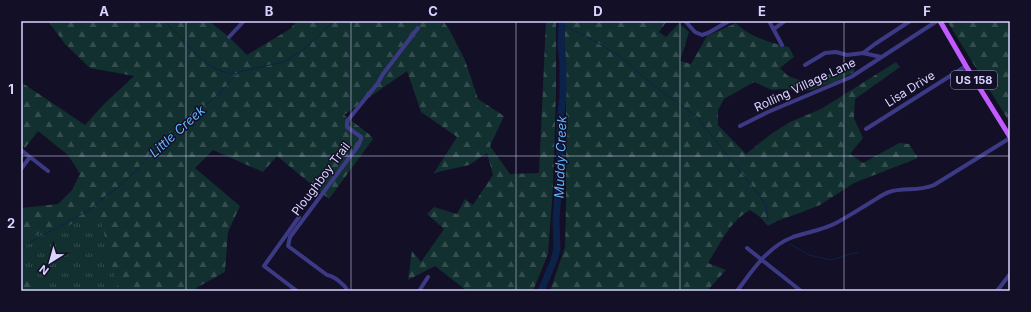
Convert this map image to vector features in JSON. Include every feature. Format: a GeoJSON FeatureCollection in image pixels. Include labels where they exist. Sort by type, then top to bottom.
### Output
{"type":"FeatureCollection","features":[{"type":"Feature","properties":{"kind":"main road","name":"US 158"},"geometry":{"type":"LineString","coordinates":[[940,21],[1010,138]]}},
{"type":"Feature","properties":{"kind":"street"},"geometry":{"type":"LineString","coordinates":[[229,37],[244,21]]}},
{"type":"Feature","properties":{"kind":"street"},"geometry":{"type":"LineString","coordinates":[[685,21],[695,32],[702,35],[729,21]]}},
{"type":"Feature","properties":{"kind":"street"},"geometry":{"type":"LineString","coordinates":[[769,21],[782,44]]}},
{"type":"Feature","properties":{"kind":"street"},"geometry":{"type":"LineString","coordinates":[[774,29],[785,21]]}},
{"type":"Feature","properties":{"kind":"street"},"geometry":{"type":"LineString","coordinates":[[863,53],[874,44],[910,21]]}},
{"type":"Feature","properties":{"kind":"street","name":"Rolling Village Lane"},"geometry":{"type":"LineString","coordinates":[[740,126],[768,112],[851,77],[937,21]]}},
{"type":"Feature","properties":{"kind":"street","name":"Ploughboy Trail"},"geometry":{"type":"LineString","coordinates":[[348,291],[347,288],[288,246],[288,240],[302,219],[358,146],[361,137],[347,127],[348,120],[378,83],[387,68],[418,28]]}},
{"type":"Feature","properties":{"kind":"street"},"geometry":{"type":"LineString","coordinates":[[805,64],[826,53],[836,52],[847,55],[863,53],[881,57]]}},
{"type":"Feature","properties":{"kind":"street","name":"Lisa Drive"},"geometry":{"type":"LineString","coordinates":[[866,129],[966,66]]}},
{"type":"Feature","properties":{"kind":"street"},"geometry":{"type":"LineString","coordinates":[[737,291],[762,260],[773,248],[780,244],[796,236],[835,224],[889,192],[921,189],[934,185],[1010,138]]}},
{"type":"Feature","properties":{"kind":"street"},"geometry":{"type":"LineString","coordinates":[[21,150],[48,171]]}},
{"type":"Feature","properties":{"kind":"street"},"geometry":{"type":"LineString","coordinates":[[21,169],[30,157]]}},
{"type":"Feature","properties":{"kind":"street"},"geometry":{"type":"LineString","coordinates":[[297,291],[264,266],[299,217]]}},
{"type":"Feature","properties":{"kind":"street"},"geometry":{"type":"LineString","coordinates":[[747,248],[801,291]]}},
{"type":"Feature","properties":{"kind":"street"},"geometry":{"type":"LineString","coordinates":[[997,291],[1010,274]]}},
{"type":"Feature","properties":{"kind":"street"},"geometry":{"type":"LineString","coordinates":[[419,291],[428,277]]}},
{"type":"Feature","properties":{"kind":"green space"},"geometry":{"type":"Polygon","coordinates":[[[48,21],[209,21],[229,37],[247,55],[290,29],[297,21],[443,21],[449,29],[465,60],[478,99],[504,116],[490,146],[510,174],[539,173],[546,21],[556,21],[556,92],[553,187],[548,254],[533,291],[467,291],[435,266],[408,280],[412,251],[421,262],[444,229],[427,214],[434,207],[457,214],[465,199],[473,205],[493,175],[487,153],[469,165],[434,173],[457,137],[421,112],[407,71],[344,115],[369,134],[373,139],[329,199],[277,156],[263,172],[213,150],[195,168],[240,206],[228,232],[225,272],[196,288],[198,291],[21,291],[21,208],[58,204],[72,190],[80,174],[68,155],[38,131],[25,148],[21,145],[21,82],[85,125],[103,105],[134,76],[90,68],[65,44],[48,21]]]}},
{"type":"Feature","properties":{"kind":"green space"},"geometry":{"type":"Polygon","coordinates":[[[564,21],[667,21],[659,32],[666,37],[679,23],[689,32],[680,61],[691,64],[707,36],[736,23],[754,36],[789,47],[794,57],[780,68],[788,76],[802,81],[855,68],[854,72],[837,81],[812,90],[772,90],[754,82],[724,99],[718,110],[718,125],[746,154],[771,134],[790,122],[821,109],[896,62],[900,67],[855,99],[854,118],[863,138],[850,154],[863,163],[899,143],[909,144],[918,158],[854,183],[820,205],[777,221],[768,226],[760,217],[750,210],[737,220],[731,227],[708,263],[726,270],[707,291],[550,291],[565,247],[566,109],[564,21]]]}},
{"type":"Feature","properties":{"kind":"green space"},"geometry":{"type":"Polygon","coordinates":[[[947,21],[1010,21],[1010,123],[947,21]]]}},
{"type":"Feature","properties":{"kind":"green space"},"geometry":{"type":"Polygon","coordinates":[[[99,213],[117,285],[117,291],[42,291],[21,264],[21,243],[31,240],[40,232],[47,229],[64,228],[82,219],[90,219],[99,213]]]}},
{"type":"Feature","properties":{"kind":"waterway"},"geometry":{"type":"LineString","coordinates":[[165,21],[204,62],[219,70],[236,74]]}},
{"type":"Feature","properties":{"kind":"waterway","name":"Little Creek"},"geometry":{"type":"LineString","coordinates":[[21,249],[34,240],[91,209],[116,189],[137,170],[157,146],[220,93],[239,72],[283,62],[302,51],[334,21]]}},
{"type":"Feature","properties":{"kind":"waterway","name":"Muddy Creek"},"geometry":{"type":"LineString","coordinates":[[541,291],[557,249],[556,220],[560,168],[560,122],[563,96],[563,62],[561,45],[562,21]]}},
{"type":"Feature","properties":{"kind":"waterway"},"geometry":{"type":"LineString","coordinates":[[562,24],[588,37],[622,58],[654,86],[696,116],[759,195],[766,206],[768,221]]}},
{"type":"Feature","properties":{"kind":"waterway"},"geometry":{"type":"LineString","coordinates":[[790,244],[809,255],[831,260],[858,253]]}}]}
